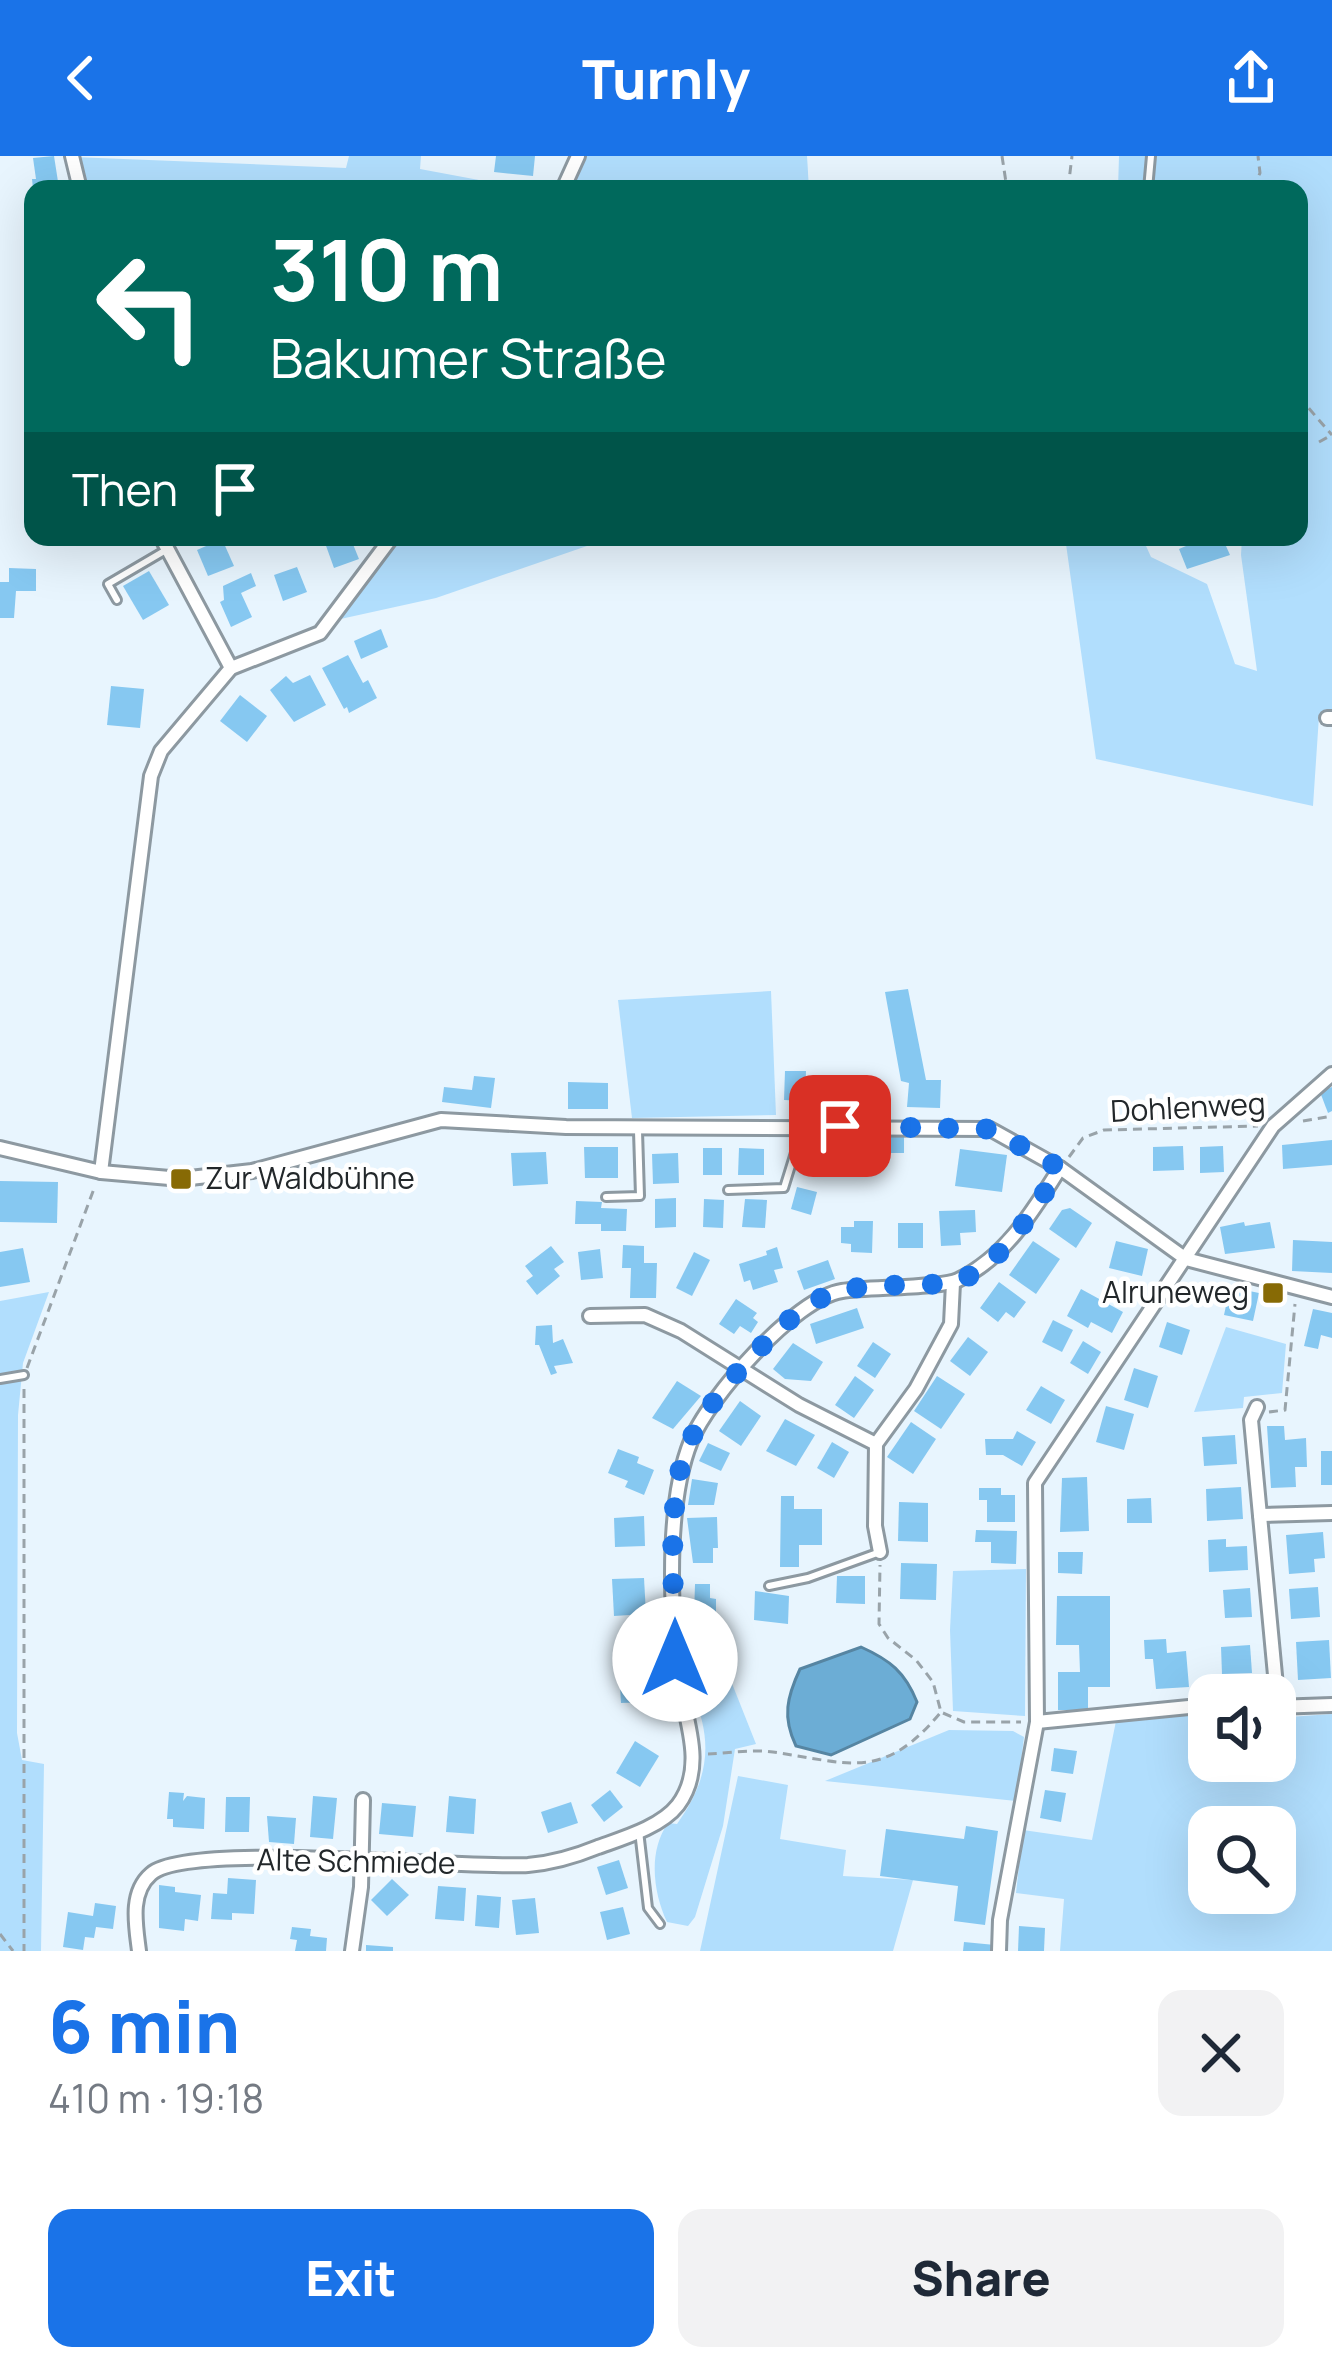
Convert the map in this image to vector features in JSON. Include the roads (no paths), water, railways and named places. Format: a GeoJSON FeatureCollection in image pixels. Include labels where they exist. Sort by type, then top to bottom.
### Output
{"type":"FeatureCollection","features":[{"type":"Feature","properties":{"kind":"street"},"geometry":{"type":"LineString","coordinates":[[167,546],[232,668]]}},
{"type":"Feature","properties":{"kind":"street"},"geometry":{"type":"LineString","coordinates":[[101,1172],[151,776],[161,751],[232,668],[320,633],[385,546]]}},
{"type":"Feature","properties":{"kind":"street"},"geometry":{"type":"LineString","coordinates":[[999,1951],[1000,1920],[1037,1722],[1035,1483],[1273,1126],[1332,1074]]}},
{"type":"Feature","properties":{"kind":"street"},"geometry":{"type":"LineString","coordinates":[[0,1148],[101,1172],[181,1179],[252,1171],[441,1120],[566,1127],[990,1129],[1060,1168],[1186,1259],[1332,1297]]}},
{"type":"Feature","properties":{"kind":"street"},"geometry":{"type":"LineString","coordinates":[[740,1369],[782,1325],[834,1292],[953,1283],[982,1266],[1021,1230],[1060,1168]]}},
{"type":"Feature","properties":{"kind":"street"},"geometry":{"type":"LineString","coordinates":[[880,1552],[875,1526],[876,1444],[916,1389],[951,1324],[953,1283]]}},
{"type":"Feature","properties":{"kind":"street"},"geometry":{"type":"LineString","coordinates":[[590,1316],[645,1315],[681,1330],[832,1424],[876,1444]]}},
{"type":"Feature","properties":{"kind":"street","name":"Alte Schmiede"},"geometry":{"type":"LineString","coordinates":[[139,1951],[138,1893],[151,1873],[188,1860],[310,1857],[361,1863],[531,1865],[568,1858],[639,1830],[677,1807],[694,1754],[675,1659],[674,1549],[681,1468],[693,1434],[740,1369]]}},
{"type":"Feature","properties":{"kind":"street"},"geometry":{"type":"LineString","coordinates":[[1256,1407],[1251,1420],[1273,1674]]}},
{"type":"Feature","properties":{"kind":"street"},"geometry":{"type":"LineString","coordinates":[[1260,1515],[1332,1513]]}},
{"type":"Feature","properties":{"kind":"street"},"geometry":{"type":"LineString","coordinates":[[1296,1706],[1332,1705]]}},
{"type":"Feature","properties":{"kind":"street"},"geometry":{"type":"LineString","coordinates":[[1037,1722],[1188,1707]]}},
{"type":"Feature","properties":{"kind":"street"},"geometry":{"type":"LineString","coordinates":[[352,1951],[364,1800]]}},
{"type":"Feature","properties":{"kind":"lane"},"geometry":{"type":"LineString","coordinates":[[117,600],[108,584],[160,546]]}},
{"type":"Feature","properties":{"kind":"lane"},"geometry":{"type":"LineString","coordinates":[[606,1197],[640,1196],[638,1126]]}},
{"type":"Feature","properties":{"kind":"lane"},"geometry":{"type":"LineString","coordinates":[[728,1190],[784,1188],[803,1126]]}},
{"type":"Feature","properties":{"kind":"lane"},"geometry":{"type":"LineString","coordinates":[[0,1379],[24,1375]]}},
{"type":"Feature","properties":{"kind":"lane"},"geometry":{"type":"LineString","coordinates":[[770,1586],[880,1552]]}},
{"type":"Feature","properties":{"kind":"lane"},"geometry":{"type":"LineString","coordinates":[[639,1830],[648,1908],[660,1924]]}},
{"type":"Feature","properties":{"kind":"place","name":"Zur Waldbühne"},"geometry":{"type":"Point","coordinates":[181,1179]}},
{"type":"Feature","properties":{"kind":"place","name":"Alruneweg"},"geometry":{"type":"Point","coordinates":[1273,1293]}}]}
